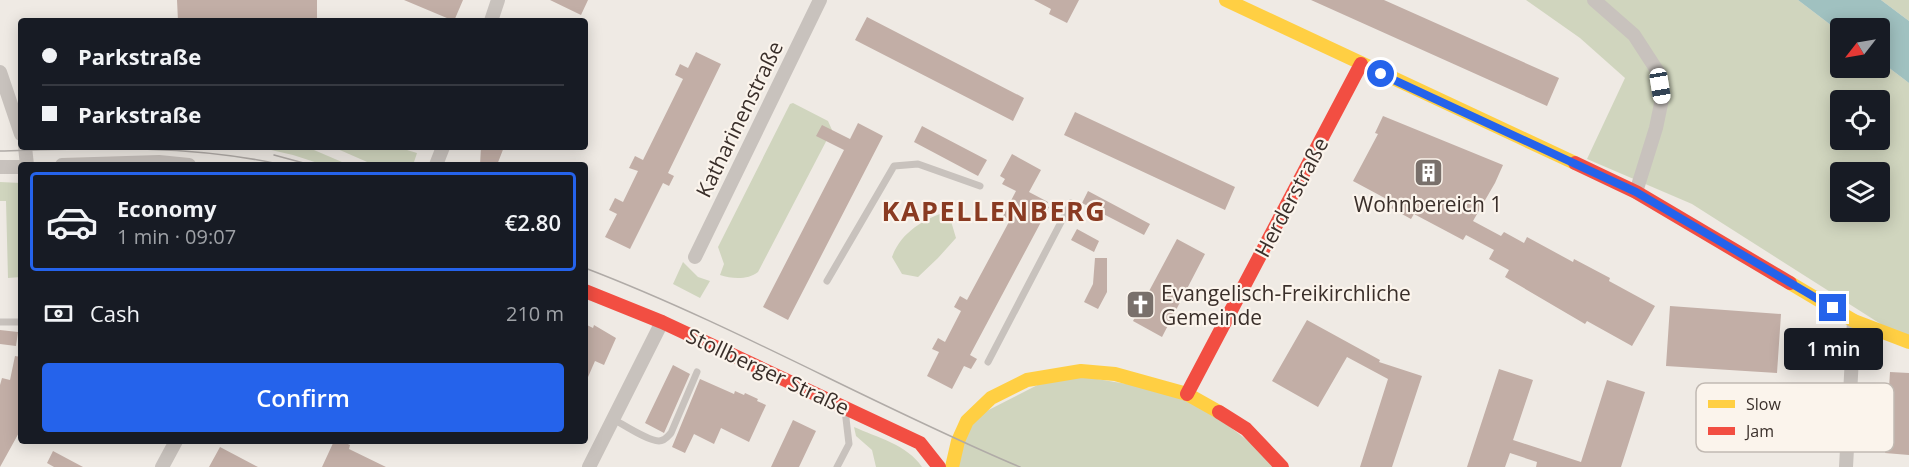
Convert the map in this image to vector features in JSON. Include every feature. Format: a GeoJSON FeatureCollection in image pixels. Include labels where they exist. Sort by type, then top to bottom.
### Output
{"type":"FeatureCollection","features":[{"type":"Feature","properties":{"kind":"street"},"geometry":{"type":"LineString","coordinates":[[492,18],[498,0]]}},
{"type":"Feature","properties":{"kind":"street","name":"Katharinenstraße"},"geometry":{"type":"LineString","coordinates":[[695,257],[820,0]]}},
{"type":"Feature","properties":{"kind":"street"},"geometry":{"type":"LineString","coordinates":[[1226,0],[1636,192],[1854,321],[1909,342]]}},
{"type":"Feature","properties":{"kind":"street"},"geometry":{"type":"LineString","coordinates":[[1594,0],[1634,35],[1658,72],[1662,99],[1656,128],[1636,192]]}},
{"type":"Feature","properties":{"kind":"street","name":"Herderstraße"},"geometry":{"type":"LineString","coordinates":[[1187,394],[1361,64]]}},
{"type":"Feature","properties":{"kind":"street"},"geometry":{"type":"LineString","coordinates":[[0,72],[18,125]]}},
{"type":"Feature","properties":{"kind":"street"},"geometry":{"type":"LineString","coordinates":[[0,167],[18,167]]}},
{"type":"Feature","properties":{"kind":"street","name":"Stollberger Straße"},"geometry":{"type":"LineString","coordinates":[[588,292],[662,322],[920,443],[939,467]]}},
{"type":"Feature","properties":{"kind":"street"},"geometry":{"type":"LineString","coordinates":[[1851,383],[1854,321]]}},
{"type":"Feature","properties":{"kind":"street"},"geometry":{"type":"LineString","coordinates":[[589,467],[662,322]]}},
{"type":"Feature","properties":{"kind":"street"},"geometry":{"type":"LineString","coordinates":[[952,467],[958,441],[967,421],[991,398],[1027,380],[1061,372],[1080,371],[1115,374],[1187,394],[1246,429],[1282,467]]}},
{"type":"Feature","properties":{"kind":"street"},"geometry":{"type":"LineString","coordinates":[[162,467],[174,444]]}},
{"type":"Feature","properties":{"kind":"street"},"geometry":{"type":"LineString","coordinates":[[1846,467],[1847,452]]}},
{"type":"Feature","properties":{"kind":"lane"},"geometry":{"type":"LineString","coordinates":[[827,281],[894,166],[918,164],[980,186]]}},
{"type":"Feature","properties":{"kind":"lane"},"geometry":{"type":"LineString","coordinates":[[988,362],[1071,203]]}},
{"type":"Feature","properties":{"kind":"lane"},"geometry":{"type":"LineString","coordinates":[[0,322],[18,322]]}},
{"type":"Feature","properties":{"kind":"lane"},"geometry":{"type":"LineString","coordinates":[[613,419],[650,439],[659,442],[665,440],[671,433],[697,372]]}},
{"type":"Feature","properties":{"kind":"lane"},"geometry":{"type":"LineString","coordinates":[[837,467],[849,444],[845,406]]}},
{"type":"Feature","properties":{"kind":"green space"},"geometry":{"type":"Polygon","coordinates":[[[1526,0],[1798,0],[1830,24],[1830,78],[1890,78],[1890,69],[1909,83],[1909,342],[1692,204],[1587,159],[1625,78],[1580,38],[1526,0]]]}},
{"type":"Feature","properties":{"kind":"green space"},"geometry":{"type":"Polygon","coordinates":[[[1881,0],[1909,0],[1909,21],[1881,0]]]}},
{"type":"Feature","properties":{"kind":"green space"},"geometry":{"type":"Polygon","coordinates":[[[793,103],[828,121],[832,130],[758,272],[740,278],[720,275],[724,264],[718,247],[790,104],[793,103]]]}},
{"type":"Feature","properties":{"kind":"green space"},"geometry":{"type":"Polygon","coordinates":[[[271,150],[314,150],[342,162],[315,162],[271,150]]]}},
{"type":"Feature","properties":{"kind":"green space"},"geometry":{"type":"Polygon","coordinates":[[[340,150],[407,150],[417,153],[414,162],[367,162],[340,150]]]}},
{"type":"Feature","properties":{"kind":"green space"},"geometry":{"type":"Polygon","coordinates":[[[0,182],[18,183],[18,277],[8,278],[6,201],[0,201],[0,182]]]}},
{"type":"Feature","properties":{"kind":"green space"},"geometry":{"type":"Polygon","coordinates":[[[948,211],[956,238],[918,277],[902,274],[892,257],[901,240],[922,222],[948,211]]]}},
{"type":"Feature","properties":{"kind":"green space"},"geometry":{"type":"Polygon","coordinates":[[[683,262],[698,277],[710,281],[700,298],[673,284],[683,262]]]}},
{"type":"Feature","properties":{"kind":"green space"},"geometry":{"type":"Polygon","coordinates":[[[1061,373],[1187,394],[1282,467],[953,467],[967,421],[1061,373]]]}},
{"type":"Feature","properties":{"kind":"green space"},"geometry":{"type":"Polygon","coordinates":[[[854,427],[900,447],[916,459],[922,467],[876,467],[872,450],[856,436],[854,427]]]}},
{"type":"Feature","properties":{"kind":"water"},"geometry":{"type":"Polygon","coordinates":[[[1798,0],[1881,0],[1909,21],[1909,83],[1890,69],[1890,18],[1830,18],[1830,24],[1798,0]]]}},
{"type":"Feature","properties":{"kind":"building"},"geometry":{"type":"Polygon","coordinates":[[[177,0],[317,0],[317,18],[178,18],[177,0]]]}},
{"type":"Feature","properties":{"kind":"building"},"geometry":{"type":"Polygon","coordinates":[[[404,0],[463,0],[455,18],[447,18],[404,0]]]}},
{"type":"Feature","properties":{"kind":"building"},"geometry":{"type":"Polygon","coordinates":[[[550,0],[588,0],[581,15],[550,0]]]}},
{"type":"Feature","properties":{"kind":"building"},"geometry":{"type":"Polygon","coordinates":[[[1034,0],[1079,0],[1067,23],[1049,14],[1051,9],[1034,0]]]}},
{"type":"Feature","properties":{"kind":"building"},"geometry":{"type":"Polygon","coordinates":[[[1311,0],[1384,0],[1559,78],[1547,106],[1311,0]]]}},
{"type":"Feature","properties":{"kind":"building"},"geometry":{"type":"Polygon","coordinates":[[[867,17],[1024,98],[1013,121],[855,40],[867,17]]]}},
{"type":"Feature","properties":{"kind":"building"},"geometry":{"type":"Polygon","coordinates":[[[696,52],[721,64],[668,173],[674,176],[669,186],[663,183],[630,249],[605,237],[617,214],[609,210],[615,198],[623,202],[638,171],[629,168],[635,156],[643,160],[683,79],[675,75],[680,64],[688,68],[696,52]]]}},
{"type":"Feature","properties":{"kind":"building"},"geometry":{"type":"Polygon","coordinates":[[[1075,112],[1235,187],[1225,210],[1064,135],[1075,112]]]}},
{"type":"Feature","properties":{"kind":"building"},"geometry":{"type":"Polygon","coordinates":[[[1383,116],[1503,165],[1473,221],[1501,236],[1504,232],[1524,243],[1527,237],[1573,262],[1574,259],[1610,278],[1609,281],[1655,306],[1632,346],[1587,321],[1585,324],[1505,277],[1509,270],[1489,259],[1494,250],[1466,235],[1463,240],[1414,214],[1411,219],[1391,208],[1394,203],[1353,181],[1378,134],[1375,133],[1383,116]]]}},
{"type":"Feature","properties":{"kind":"building"},"geometry":{"type":"Polygon","coordinates":[[[858,123],[883,136],[788,320],[763,307],[844,150],[816,136],[822,125],[850,139],[858,123]]]}},
{"type":"Feature","properties":{"kind":"building"},"geometry":{"type":"Polygon","coordinates":[[[922,126],[987,160],[978,176],[914,142],[922,126]]]}},
{"type":"Feature","properties":{"kind":"building"},"geometry":{"type":"Polygon","coordinates":[[[481,150],[503,150],[498,162],[480,162],[481,150]]]}},
{"type":"Feature","properties":{"kind":"building"},"geometry":{"type":"Polygon","coordinates":[[[1012,154],[1041,170],[1029,192],[1048,202],[1046,206],[1049,207],[970,355],[977,359],[971,369],[964,366],[952,389],[927,376],[939,352],[932,349],[938,338],[945,342],[961,311],[954,307],[960,296],[967,300],[1010,220],[1003,216],[1016,191],[1002,184],[1005,179],[1000,176],[1012,154]]]}},
{"type":"Feature","properties":{"kind":"building"},"geometry":{"type":"Polygon","coordinates":[[[1088,191],[1150,224],[1144,235],[1082,203],[1088,191]]]}},
{"type":"Feature","properties":{"kind":"building"},"geometry":{"type":"Polygon","coordinates":[[[1077,229],[1099,241],[1094,252],[1071,240],[1077,229]]]}},
{"type":"Feature","properties":{"kind":"building"},"geometry":{"type":"Polygon","coordinates":[[[1177,239],[1205,254],[1162,337],[1133,321],[1177,239]]]}},
{"type":"Feature","properties":{"kind":"building"},"geometry":{"type":"Polygon","coordinates":[[[1095,258],[1107,258],[1107,292],[1098,309],[1084,302],[1093,284],[1095,258]]]}},
{"type":"Feature","properties":{"kind":"building"},"geometry":{"type":"Polygon","coordinates":[[[1670,306],[1781,314],[1777,373],[1666,366],[1670,306]]]}},
{"type":"Feature","properties":{"kind":"building"},"geometry":{"type":"Polygon","coordinates":[[[1307,320],[1380,360],[1379,362],[1422,376],[1392,467],[1360,467],[1388,379],[1347,357],[1318,407],[1272,381],[1307,320]]]}},
{"type":"Feature","properties":{"kind":"building"},"geometry":{"type":"Polygon","coordinates":[[[594,325],[616,338],[604,365],[595,361],[588,377],[588,326],[593,328],[594,325]]]}},
{"type":"Feature","properties":{"kind":"building"},"geometry":{"type":"Polygon","coordinates":[[[0,330],[18,332],[16,346],[0,344],[0,330]]]}},
{"type":"Feature","properties":{"kind":"building"},"geometry":{"type":"Polygon","coordinates":[[[15,356],[18,356],[18,434],[0,467],[0,385],[2,378],[10,380],[15,356]]]}},
{"type":"Feature","properties":{"kind":"building"},"geometry":{"type":"Polygon","coordinates":[[[673,365],[690,374],[664,433],[645,423],[673,365]]]}},
{"type":"Feature","properties":{"kind":"building"},"geometry":{"type":"Polygon","coordinates":[[[1499,369],[1533,380],[1513,440],[1581,462],[1607,380],[1645,392],[1621,467],[1536,467],[1537,462],[1510,453],[1505,467],[1467,467],[1499,369]]]}},
{"type":"Feature","properties":{"kind":"building"},"geometry":{"type":"Polygon","coordinates":[[[1890,372],[1909,373],[1909,455],[1885,453],[1894,452],[1894,383],[1889,383],[1890,372]]]}},
{"type":"Feature","properties":{"kind":"building"},"geometry":{"type":"Polygon","coordinates":[[[700,379],[734,394],[735,391],[744,395],[745,393],[766,405],[749,442],[721,428],[714,444],[694,434],[685,453],[672,447],[700,379]]]}},
{"type":"Feature","properties":{"kind":"building"},"geometry":{"type":"Polygon","coordinates":[[[793,420],[816,431],[799,467],[771,467],[793,420]]]}},
{"type":"Feature","properties":{"kind":"building"},"geometry":{"type":"Polygon","coordinates":[[[333,444],[348,444],[350,445],[349,449],[386,467],[322,467],[333,444]]]}},
{"type":"Feature","properties":{"kind":"building"},"geometry":{"type":"Polygon","coordinates":[[[220,447],[258,467],[209,467],[220,447]]]}},
{"type":"Feature","properties":{"kind":"building"},"geometry":{"type":"Polygon","coordinates":[[[53,451],[83,467],[54,467],[47,463],[53,451]]]}},
{"type":"Feature","properties":{"kind":"tram line"},"geometry":{"type":"LineString","coordinates":[[0,151],[54,150]]}},
{"type":"Feature","properties":{"kind":"tram line"},"geometry":{"type":"LineString","coordinates":[[160,150],[213,154],[268,162]]}},
{"type":"Feature","properties":{"kind":"tram line"},"geometry":{"type":"LineString","coordinates":[[274,155],[300,162]]}},
{"type":"Feature","properties":{"kind":"tram line"},"geometry":{"type":"LineString","coordinates":[[588,269],[695,314],[911,418],[1020,467]]}},
{"type":"Feature","properties":{"kind":"traffic: slow"},"geometry":{"type":"LineString","coordinates":[[1226,0],[1575,163]]}},
{"type":"Feature","properties":{"kind":"traffic: slow"},"geometry":{"type":"LineString","coordinates":[[1790,283],[1854,321],[1909,342]]}},
{"type":"Feature","properties":{"kind":"traffic: slow"},"geometry":{"type":"LineString","coordinates":[[952,467],[958,441],[967,421],[991,398],[1027,380],[1081,371],[1115,374],[1187,394],[1219,412]]}},
{"type":"Feature","properties":{"kind":"traffic: jam"},"geometry":{"type":"LineString","coordinates":[[1187,394],[1361,64]]}},
{"type":"Feature","properties":{"kind":"traffic: jam"},"geometry":{"type":"LineString","coordinates":[[1575,163],[1636,192],[1790,283]]}},
{"type":"Feature","properties":{"kind":"traffic: jam"},"geometry":{"type":"LineString","coordinates":[[588,292],[662,322],[920,443],[939,467]]}},
{"type":"Feature","properties":{"kind":"traffic: jam"},"geometry":{"type":"LineString","coordinates":[[1219,412],[1246,429],[1282,467]]}},
{"type":"Feature","properties":{"kind":"place","name":"Wohnbereich 1"},"geometry":{"type":"Point","coordinates":[1428,173]}},
{"type":"Feature","properties":{"kind":"place","name":"Evangelisch-Freikirchliche Gemeinde"},"geometry":{"type":"Point","coordinates":[1140,305]}},
{"type":"Feature","properties":{"kind":"district","name":"KAPELLENBERG"},"geometry":{"type":"Point","coordinates":[994,210]}},
{"type":"Feature","properties":{"kind":"route"},"geometry":{"type":"LineString","coordinates":[[1381,74],[1636,192],[1833,308]]}}]}
